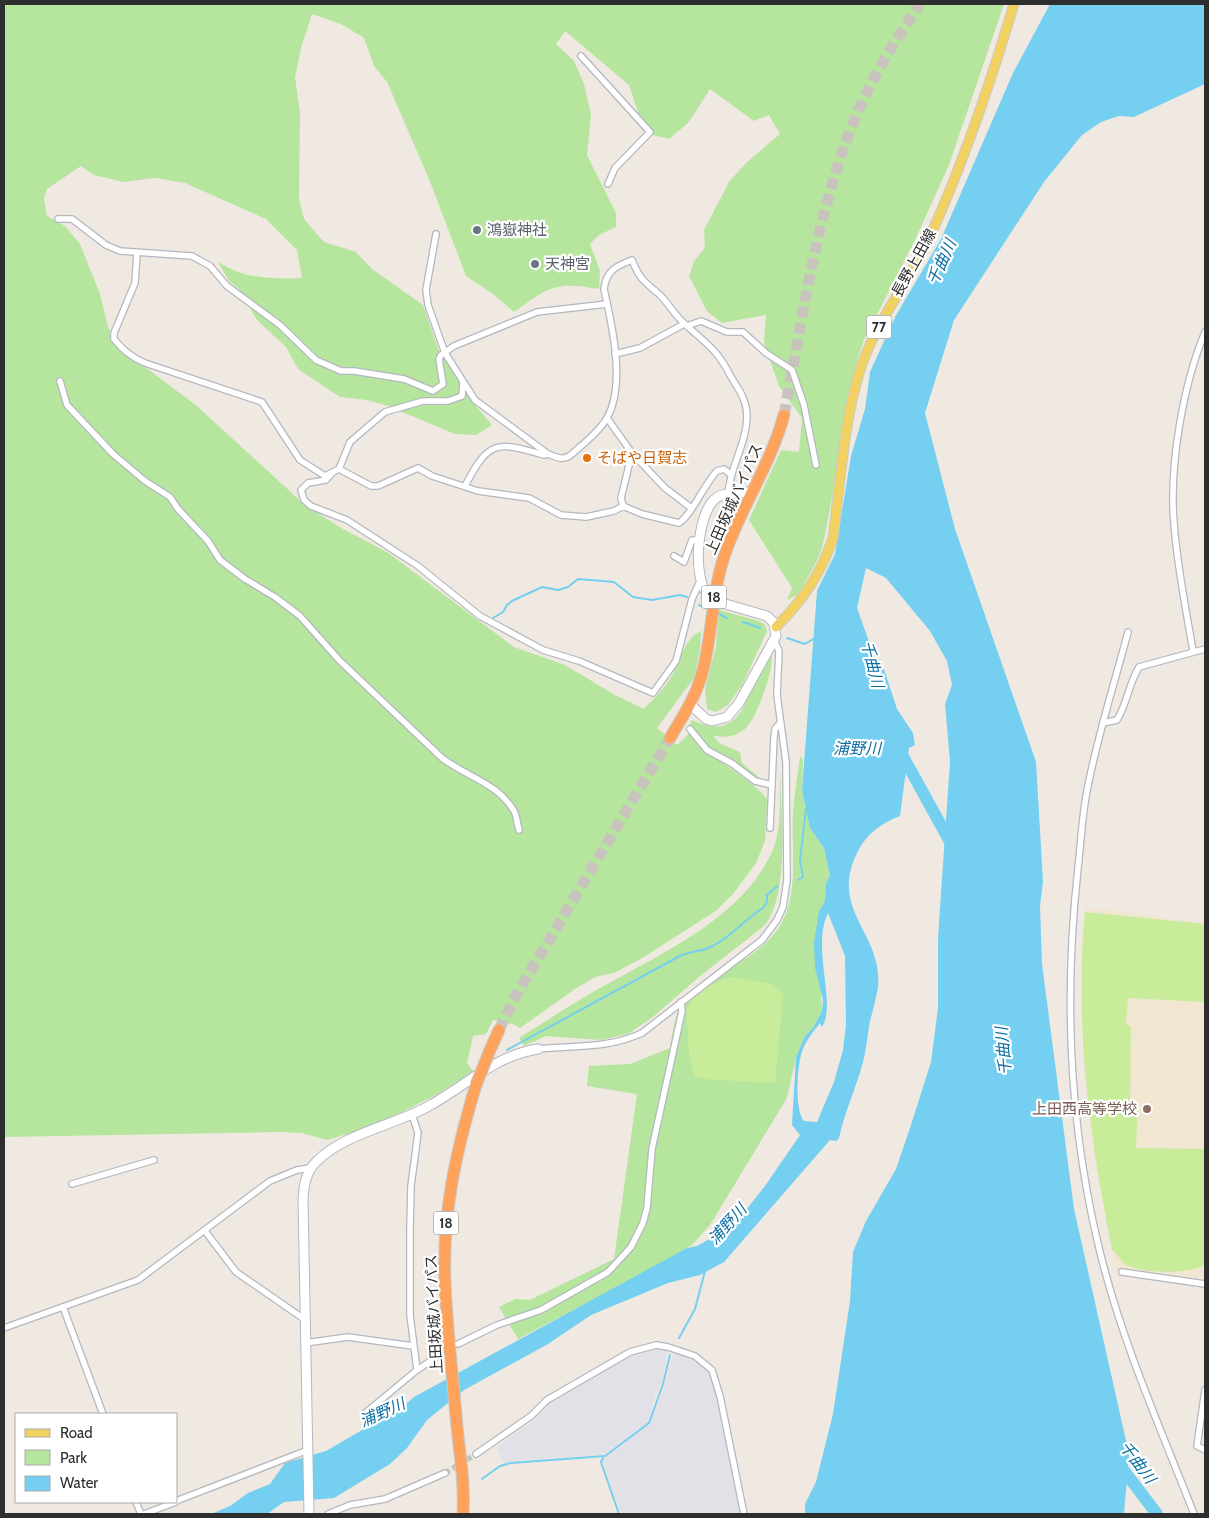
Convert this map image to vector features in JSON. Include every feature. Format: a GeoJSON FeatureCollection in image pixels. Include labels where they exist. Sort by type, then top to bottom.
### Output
{"type":"FeatureCollection","features":[{"type":"Feature","properties":{"kind":"highway","name":"上田坂城バイパス"},"geometry":{"type":"LineString","coordinates":[[670,738],[691,702],[704,670],[718,578],[726,552],[743,510],[769,459],[784,415]]}},
{"type":"Feature","properties":{"kind":"highway","name":"上田坂城バイパス"},"geometry":{"type":"LineString","coordinates":[[463,1514],[445,1283],[447,1208],[458,1146],[476,1085],[499,1030]]}},
{"type":"Feature","properties":{"kind":"main road","name":"長野上田線"},"geometry":{"type":"LineString","coordinates":[[776,627],[805,595],[829,552],[833,538],[850,415],[860,370],[872,339],[932,233],[970,133],[1014,4]]}},
{"type":"Feature","properties":{"kind":"street"},"geometry":{"type":"LineString","coordinates":[[581,56],[650,132],[615,168],[608,184]]}},
{"type":"Feature","properties":{"kind":"street"},"geometry":{"type":"LineString","coordinates":[[58,219],[72,219],[106,245],[120,251],[182,254],[202,261],[210,266],[227,286],[280,325],[310,356],[341,371],[365,372],[404,379],[433,391],[443,384],[439,360],[454,346],[538,312],[607,304]]}},
{"type":"Feature","properties":{"kind":"street"},"geometry":{"type":"LineString","coordinates":[[436,234],[426,290],[428,305],[445,353],[475,400],[548,454],[560,459],[567,458],[600,428],[607,418],[612,404],[616,377],[615,354],[604,289],[609,271],[632,260],[640,278],[661,296],[686,325],[703,338],[726,364],[746,403],[747,416],[742,450],[730,474],[728,494]]}},
{"type":"Feature","properties":{"kind":"street"},"geometry":{"type":"LineString","coordinates":[[136,253],[135,283],[114,333],[114,339],[122,349],[131,357],[145,363],[262,402],[300,460],[325,476],[339,469],[350,442],[380,416],[423,401],[456,400],[462,396],[462,380]]}},
{"type":"Feature","properties":{"kind":"street"},"geometry":{"type":"LineString","coordinates":[[615,354],[640,348],[686,325],[701,321],[727,332],[743,332],[766,353],[790,368],[804,405],[816,465]]}},
{"type":"Feature","properties":{"kind":"street"},"geometry":{"type":"LineString","coordinates":[[1193,652],[1173,521],[1174,492],[1176,450],[1183,405],[1189,379],[1205,332]]}},
{"type":"Feature","properties":{"kind":"street"},"geometry":{"type":"LineString","coordinates":[[60,381],[64,399],[75,416],[130,469],[170,497],[178,509],[208,541],[220,560],[300,616],[338,660],[447,762],[489,785],[514,810],[519,830]]}},
{"type":"Feature","properties":{"kind":"street"},"geometry":{"type":"LineString","coordinates":[[607,418],[632,453],[664,488],[690,507]]}},
{"type":"Feature","properties":{"kind":"street"},"geometry":{"type":"LineString","coordinates":[[465,486],[478,460],[490,449],[498,446],[516,447],[544,455],[548,454]]}},
{"type":"Feature","properties":{"kind":"street"},"geometry":{"type":"LineString","coordinates":[[623,506],[622,498],[632,453]]}},
{"type":"Feature","properties":{"kind":"street"},"geometry":{"type":"LineString","coordinates":[[339,469],[371,486],[378,486],[415,468],[432,476],[490,493],[529,498],[561,515],[586,517],[601,515],[623,506],[642,514],[679,523],[684,519],[690,507],[717,471],[724,469],[730,474]]}},
{"type":"Feature","properties":{"kind":"street"},"geometry":{"type":"LineString","coordinates":[[332,473],[326,480],[308,483],[301,490],[304,500],[311,506],[347,520],[379,543],[418,566],[480,616],[543,650],[579,661],[653,693],[676,661],[692,599],[701,579]]}},
{"type":"Feature","properties":{"kind":"street"},"geometry":{"type":"LineString","coordinates":[[710,597],[704,591],[699,567],[704,514],[716,498],[728,494],[742,494],[753,490]]}},
{"type":"Feature","properties":{"kind":"street"},"geometry":{"type":"LineString","coordinates":[[728,494],[737,498],[743,510]]}},
{"type":"Feature","properties":{"kind":"street"},"geometry":{"type":"LineString","coordinates":[[674,556],[684,562],[692,540],[701,540]]}},
{"type":"Feature","properties":{"kind":"street"},"geometry":{"type":"LineString","coordinates":[[691,702],[693,707],[702,716],[712,721],[719,720],[732,712],[774,640],[776,627],[770,619],[762,614],[722,603]]}},
{"type":"Feature","properties":{"kind":"street"},"geometry":{"type":"LineString","coordinates":[[1128,632],[1103,723],[1087,794],[1070,952],[1071,1042],[1082,1155],[1099,1250],[1115,1303],[1194,1514]]}},
{"type":"Feature","properties":{"kind":"street"},"geometry":{"type":"LineString","coordinates":[[309,1513],[303,1199],[304,1184],[310,1168],[317,1160],[339,1145],[412,1114],[440,1099],[479,1071],[519,1054],[538,1049],[601,1046],[627,1040],[652,1026],[762,940],[777,920],[783,907],[786,880],[786,762],[777,695],[779,651],[774,640]]}},
{"type":"Feature","properties":{"kind":"street"},"geometry":{"type":"LineString","coordinates":[[1103,723],[1117,720],[1131,681],[1139,667],[1205,650]]}},
{"type":"Feature","properties":{"kind":"street"},"geometry":{"type":"LineString","coordinates":[[682,719],[686,716],[702,716]]}},
{"type":"Feature","properties":{"kind":"street"},"geometry":{"type":"LineString","coordinates":[[770,828],[775,728],[780,723]]}},
{"type":"Feature","properties":{"kind":"street"},"geometry":{"type":"LineString","coordinates":[[690,729],[707,750],[733,764],[755,781],[772,785]]}},
{"type":"Feature","properties":{"kind":"street"},"geometry":{"type":"LineString","coordinates":[[458,1344],[490,1328],[541,1310],[566,1296],[608,1272],[631,1247],[643,1223],[647,1208],[652,1150],[673,1057],[682,1011],[681,1002]]}},
{"type":"Feature","properties":{"kind":"street"},"geometry":{"type":"LineString","coordinates":[[412,1114],[418,1134],[411,1186],[410,1228],[413,1346],[417,1370]]}},
{"type":"Feature","properties":{"kind":"street"},"geometry":{"type":"LineString","coordinates":[[72,1184],[154,1160]]}},
{"type":"Feature","properties":{"kind":"street"},"geometry":{"type":"LineString","coordinates":[[4,1328],[138,1280],[270,1181],[297,1170],[310,1168]]}},
{"type":"Feature","properties":{"kind":"street"},"geometry":{"type":"LineString","coordinates":[[205,1231],[236,1272],[304,1319]]}},
{"type":"Feature","properties":{"kind":"street"},"geometry":{"type":"LineString","coordinates":[[1122,1272],[1205,1284]]}},
{"type":"Feature","properties":{"kind":"street"},"geometry":{"type":"LineString","coordinates":[[63,1307],[103,1413]]}},
{"type":"Feature","properties":{"kind":"street"},"geometry":{"type":"LineString","coordinates":[[305,1343],[348,1337],[413,1346]]}},
{"type":"Feature","properties":{"kind":"street"},"geometry":{"type":"LineString","coordinates":[[476,1454],[532,1416],[547,1400],[630,1352],[656,1346],[668,1347],[695,1356],[712,1370],[720,1396],[744,1514]]}},
{"type":"Feature","properties":{"kind":"street"},"geometry":{"type":"LineString","coordinates":[[364,1414],[417,1370],[435,1358]]}},
{"type":"Feature","properties":{"kind":"street"},"geometry":{"type":"LineString","coordinates":[[1205,1390],[1197,1446],[1205,1450]]}},
{"type":"Feature","properties":{"kind":"street"},"geometry":{"type":"LineString","coordinates":[[178,1501],[308,1451]]}},
{"type":"Feature","properties":{"kind":"street"},"geometry":{"type":"LineString","coordinates":[[328,1514],[350,1505],[385,1499],[445,1472]]}},
{"type":"Feature","properties":{"kind":"street"},"geometry":{"type":"LineString","coordinates":[[142,1514],[173,1503]]}},
{"type":"Feature","properties":{"kind":"shaded area","name":"上田西高等学校"},"geometry":{"type":"Polygon","coordinates":[[[1085,907],[1205,923],[1205,1282],[1117,1271],[1094,1157],[1083,1061],[1082,945],[1085,907]]]}},
{"type":"Feature","properties":{"kind":"shaded area"},"geometry":{"type":"Polygon","coordinates":[[[646,1349],[668,1350],[662,1382],[656,1393],[650,1417],[645,1425],[603,1455],[522,1460],[504,1464],[497,1447],[534,1420],[554,1399],[631,1355],[646,1349]]]}},
{"type":"Feature","properties":{"kind":"shaded area"},"geometry":{"type":"Polygon","coordinates":[[[673,1353],[694,1357],[710,1370],[718,1396],[742,1514],[621,1514],[602,1460],[650,1423],[666,1383],[673,1353]]]}},
{"type":"Feature","properties":{"kind":"green space"},"geometry":{"type":"Polygon","coordinates":[[[4,4],[1004,4],[949,165],[915,240],[864,340],[850,390],[821,549],[799,594],[787,600],[792,588],[749,520],[781,450],[799,452],[802,418],[779,386],[764,343],[766,315],[722,323],[707,311],[689,276],[694,261],[705,248],[704,230],[729,182],[746,163],[780,134],[769,115],[754,121],[710,89],[689,122],[669,139],[645,133],[629,85],[565,31],[556,44],[574,61],[584,84],[591,114],[587,155],[616,213],[616,227],[599,235],[590,244],[600,271],[599,289],[572,286],[553,288],[514,312],[493,294],[466,276],[429,179],[387,82],[374,66],[364,38],[341,24],[312,14],[301,48],[295,77],[300,112],[299,198],[304,219],[324,242],[356,252],[372,269],[423,305],[438,348],[471,400],[492,425],[476,435],[455,434],[388,406],[367,400],[340,397],[298,369],[286,347],[257,320],[239,289],[229,281],[218,262],[238,272],[258,277],[302,278],[297,250],[266,219],[185,183],[155,178],[123,182],[94,175],[81,166],[47,189],[44,198],[47,216],[65,226],[80,244],[100,294],[108,327],[126,353],[197,406],[306,506],[343,529],[387,552],[514,647],[565,665],[615,695],[644,709],[661,691],[674,673],[690,640],[701,631],[700,651],[694,678],[657,728],[677,745],[690,733],[708,751],[748,781],[767,799],[765,841],[756,863],[733,894],[717,910],[644,957],[614,973],[595,977],[520,1028],[513,1024],[493,1020],[486,1034],[473,1036],[467,1063],[473,1071],[436,1095],[374,1126],[327,1140],[302,1133],[282,1132],[4,1137],[4,4]]]}},
{"type":"Feature","properties":{"kind":"green space"},"geometry":{"type":"Polygon","coordinates":[[[719,610],[759,621],[764,624],[767,631],[742,685],[728,705],[716,712],[707,709],[705,689],[716,646],[719,610]]]}},
{"type":"Feature","properties":{"kind":"green space"},"geometry":{"type":"Polygon","coordinates":[[[771,654],[771,669],[768,680],[760,704],[750,723],[735,735],[722,737],[713,735],[719,743],[740,752],[742,763],[761,779],[758,780],[708,749],[689,726],[692,720],[711,726],[726,725],[736,718],[744,706],[763,665],[771,654]]]}},
{"type":"Feature","properties":{"kind":"green space"},"geometry":{"type":"Polygon","coordinates":[[[800,756],[803,760],[802,790],[810,828],[824,848],[830,876],[826,883],[825,901],[819,911],[815,968],[821,988],[822,1011],[813,1028],[805,1036],[796,1057],[787,1098],[710,1225],[692,1245],[654,1268],[518,1339],[499,1307],[515,1299],[530,1300],[614,1259],[637,1094],[587,1086],[589,1066],[630,1064],[670,1048],[677,1015],[686,1002],[698,990],[760,948],[782,922],[791,896],[793,813],[800,756]]]}},
{"type":"Feature","properties":{"kind":"green space"},"geometry":{"type":"Polygon","coordinates":[[[780,772],[781,874],[778,895],[772,912],[764,926],[700,976],[653,1017],[628,1034],[600,1040],[546,1036],[524,1046],[519,1038],[590,994],[696,933],[740,898],[757,877],[775,845],[780,814],[780,772]]]}},
{"type":"Feature","properties":{"kind":"green space","name":"上田西高等学校"},"geometry":{"type":"Polygon","coordinates":[[[1085,912],[1205,924],[1205,1002],[1128,998],[1126,1024],[1131,1027],[1130,1108],[1138,1109],[1136,1148],[1205,1149],[1205,1257],[1203,1266],[1195,1269],[1175,1272],[1142,1270],[1125,1264],[1112,1250],[1097,1166],[1086,1082],[1081,997],[1085,912]]]}},
{"type":"Feature","properties":{"kind":"green space"},"geometry":{"type":"Polygon","coordinates":[[[735,977],[772,984],[783,994],[775,1083],[703,1079],[696,1077],[694,1072],[690,1059],[688,1039],[687,1012],[689,1005],[693,998],[705,988],[735,977]]]}},
{"type":"Feature","properties":{"kind":"water","name":"浦野川"},"geometry":{"type":"Polygon","coordinates":[[[1050,4],[1205,4],[1205,84],[1134,117],[1119,116],[1101,122],[1082,135],[1044,182],[954,320],[925,413],[955,529],[1036,762],[1043,882],[1040,906],[1042,964],[1074,1209],[1129,1454],[1124,1514],[805,1514],[805,1504],[816,1482],[833,1414],[850,1301],[853,1252],[866,1221],[896,1169],[931,1062],[938,1008],[938,938],[950,761],[945,704],[952,685],[947,661],[930,631],[886,578],[866,568],[857,608],[871,647],[884,669],[897,709],[913,733],[915,745],[909,748],[900,816],[880,826],[864,841],[856,855],[850,875],[849,892],[853,908],[873,952],[877,968],[878,987],[863,1063],[839,1138],[836,1141],[830,1140],[724,1262],[700,1275],[668,1283],[591,1315],[548,1344],[464,1390],[427,1420],[407,1448],[390,1464],[334,1498],[284,1502],[267,1514],[211,1514],[230,1506],[248,1493],[270,1484],[285,1463],[326,1451],[405,1405],[414,1397],[687,1248],[697,1246],[734,1225],[765,1186],[800,1135],[792,1125],[796,1057],[805,1036],[813,1028],[822,1011],[823,1000],[815,968],[814,943],[819,911],[825,901],[826,883],[830,876],[824,848],[810,828],[802,790],[817,591],[835,554],[851,456],[865,409],[870,372],[895,317],[941,239],[1013,73],[1050,4]],[[828,913],[823,927],[822,942],[827,1004],[826,1017],[822,1027],[820,1023],[806,1042],[799,1064],[798,1097],[804,1121],[817,1122],[834,1082],[843,1050],[846,1025],[845,956],[828,913]]]}},
{"type":"Feature","properties":{"kind":"waterway"},"geometry":{"type":"LineString","coordinates":[[493,618],[503,612],[512,601],[542,587],[558,590],[568,587],[578,579],[614,582],[633,597],[652,600],[680,595],[687,597]]}},
{"type":"Feature","properties":{"kind":"waterway"},"geometry":{"type":"LineString","coordinates":[[699,605],[708,609]]}},
{"type":"Feature","properties":{"kind":"waterway"},"geometry":{"type":"LineString","coordinates":[[717,613],[727,618]]}},
{"type":"Feature","properties":{"kind":"waterway"},"geometry":{"type":"LineString","coordinates":[[743,622],[760,628]]}},
{"type":"Feature","properties":{"kind":"waterway"},"geometry":{"type":"LineString","coordinates":[[787,638],[805,644],[815,638]]}},
{"type":"Feature","properties":{"kind":"waterway","name":"千曲川"},"geometry":{"type":"LineString","coordinates":[[900,751],[953,847]]}},
{"type":"Feature","properties":{"kind":"waterway"},"geometry":{"type":"LineString","coordinates":[[798,880],[803,877],[800,860],[806,809]]}},
{"type":"Feature","properties":{"kind":"waterway"},"geometry":{"type":"LineString","coordinates":[[507,1050],[678,957],[715,945],[763,908],[767,902],[767,895],[777,886]]}},
{"type":"Feature","properties":{"kind":"waterway"},"geometry":{"type":"LineString","coordinates":[[679,1338],[695,1309],[705,1271]]}},
{"type":"Feature","properties":{"kind":"waterway"},"geometry":{"type":"LineString","coordinates":[[482,1479],[500,1466],[511,1463],[605,1456],[649,1423],[663,1384],[670,1355]]}},
{"type":"Feature","properties":{"kind":"waterway"},"geometry":{"type":"LineString","coordinates":[[603,1458],[601,1462],[619,1514]]}},
{"type":"Feature","properties":{"kind":"waterway","name":"千曲川"},"geometry":{"type":"LineString","coordinates":[[1118,1463],[1157,1514]]}},
{"type":"Feature","properties":{"kind":"tunnel"},"geometry":{"type":"LineString","coordinates":[[784,415],[805,298],[832,183],[859,109],[872,82],[920,4]]}},
{"type":"Feature","properties":{"kind":"tunnel"},"geometry":{"type":"LineString","coordinates":[[499,1030],[515,997],[670,738]]}},
{"type":"Feature","properties":{"kind":"tunnel"},"geometry":{"type":"LineString","coordinates":[[435,1358],[450,1349]]}},
{"type":"Feature","properties":{"kind":"tunnel"},"geometry":{"type":"LineString","coordinates":[[445,1473],[476,1454]]}},
{"type":"Feature","properties":{"kind":"place","name":"鴻嶽神社"},"geometry":{"type":"Point","coordinates":[477,230]}},
{"type":"Feature","properties":{"kind":"place","name":"天神宮"},"geometry":{"type":"Point","coordinates":[535,264]}},
{"type":"Feature","properties":{"kind":"place","name":"そばや日賀志"},"geometry":{"type":"Point","coordinates":[587,458]}},
{"type":"Feature","properties":{"kind":"place","name":"上田西高等学校"},"geometry":{"type":"Point","coordinates":[1147,1109]}}]}
